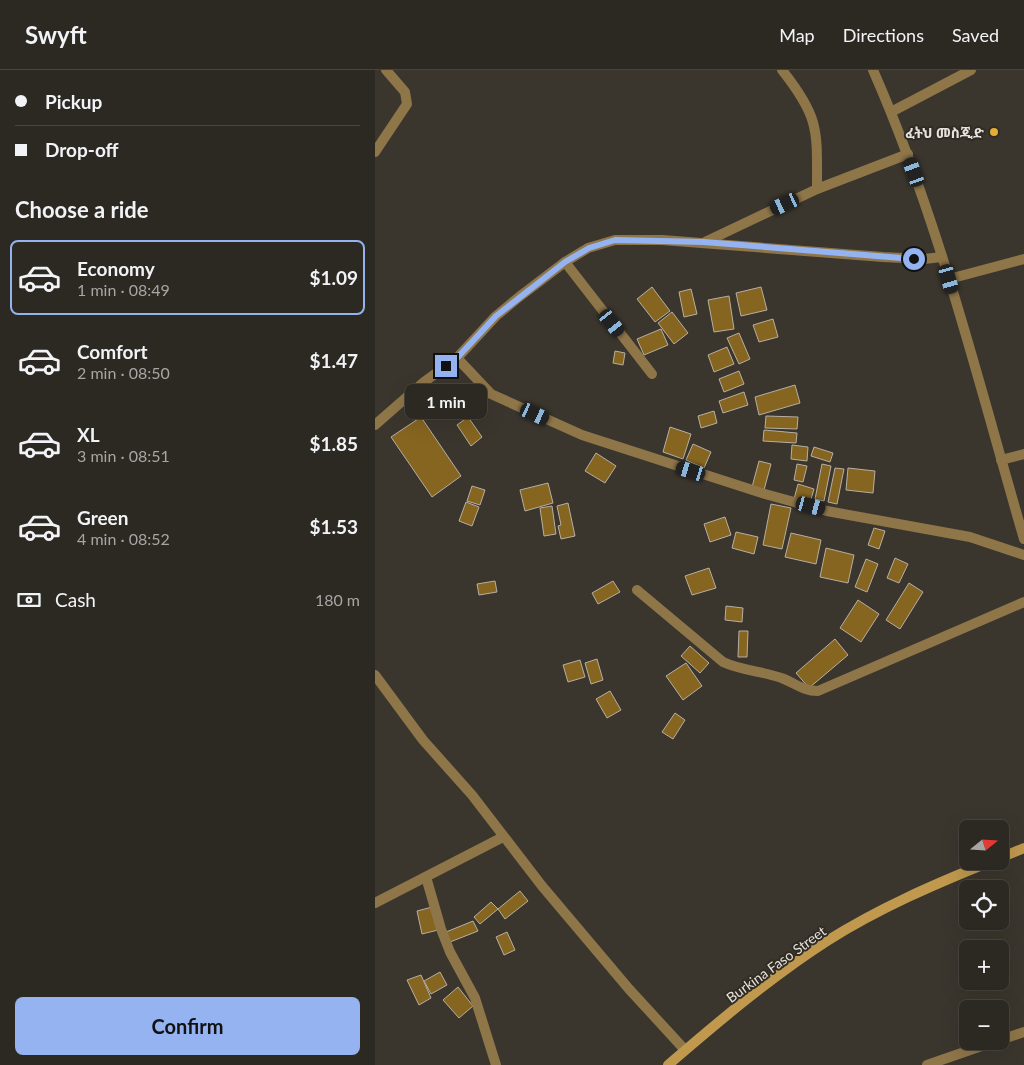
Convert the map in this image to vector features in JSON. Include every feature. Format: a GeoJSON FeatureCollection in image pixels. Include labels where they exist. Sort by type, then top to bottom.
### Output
{"type":"FeatureCollection","features":[{"type":"Feature","properties":{"kind":"main road"},"geometry":{"type":"LineString","coordinates":[[1009,854],[1024,848]]}},
{"type":"Feature","properties":{"kind":"main road","name":"Burkina Faso Street"},"geometry":{"type":"LineString","coordinates":[[668,1065],[793,965],[828,941],[915,894],[971,870]]}},
{"type":"Feature","properties":{"kind":"street"},"geometry":{"type":"LineString","coordinates":[[375,152],[407,104],[405,92],[385,70]]}},
{"type":"Feature","properties":{"kind":"street"},"geometry":{"type":"LineString","coordinates":[[782,70],[807,105],[813,119],[817,134],[817,189]]}},
{"type":"Feature","properties":{"kind":"street"},"geometry":{"type":"LineString","coordinates":[[873,70],[908,154],[942,257],[1024,539]]}},
{"type":"Feature","properties":{"kind":"street"},"geometry":{"type":"LineString","coordinates":[[891,112],[971,70]]}},
{"type":"Feature","properties":{"kind":"street"},"geometry":{"type":"LineString","coordinates":[[704,242],[817,189],[908,154]]}},
{"type":"Feature","properties":{"kind":"street"},"geometry":{"type":"LineString","coordinates":[[375,425],[424,382],[457,358],[496,316],[565,262],[589,248],[615,240],[704,242],[919,259],[942,257]]}},
{"type":"Feature","properties":{"kind":"street"},"geometry":{"type":"LineString","coordinates":[[949,279],[1024,259]]}},
{"type":"Feature","properties":{"kind":"street"},"geometry":{"type":"LineString","coordinates":[[565,262],[652,374]]}},
{"type":"Feature","properties":{"kind":"street"},"geometry":{"type":"LineString","coordinates":[[457,358],[491,394],[582,435],[765,494],[827,511],[970,537],[1024,555]]}},
{"type":"Feature","properties":{"kind":"street"},"geometry":{"type":"LineString","coordinates":[[1001,460],[1024,454]]}},
{"type":"Feature","properties":{"kind":"street"},"geometry":{"type":"LineString","coordinates":[[637,590],[723,662],[784,679],[804,690],[818,692],[1024,602]]}},
{"type":"Feature","properties":{"kind":"street"},"geometry":{"type":"LineString","coordinates":[[375,676],[423,740],[472,794],[503,837],[629,989],[685,1050]]}},
{"type":"Feature","properties":{"kind":"street"},"geometry":{"type":"LineString","coordinates":[[375,903],[503,837]]}},
{"type":"Feature","properties":{"kind":"street"},"geometry":{"type":"LineString","coordinates":[[426,878],[441,929],[454,959],[475,998],[496,1065]]}},
{"type":"Feature","properties":{"kind":"street"},"geometry":{"type":"LineString","coordinates":[[1009,1037],[1024,1032]]}},
{"type":"Feature","properties":{"kind":"street"},"geometry":{"type":"LineString","coordinates":[[927,1065],[970,1050]]}},
{"type":"Feature","properties":{"kind":"building"},"geometry":{"type":"Polygon","coordinates":[[[652,287],[670,311],[655,322],[637,299],[652,287]]]}},
{"type":"Feature","properties":{"kind":"building"},"geometry":{"type":"Polygon","coordinates":[[[761,287],[767,310],[741,316],[736,293],[761,287]]]}},
{"type":"Feature","properties":{"kind":"building"},"geometry":{"type":"Polygon","coordinates":[[[691,289],[697,314],[684,317],[679,292],[691,289]]]}},
{"type":"Feature","properties":{"kind":"building"},"geometry":{"type":"Polygon","coordinates":[[[729,296],[734,329],[714,332],[708,300],[729,296]]]}},
{"type":"Feature","properties":{"kind":"building"},"geometry":{"type":"Polygon","coordinates":[[[672,312],[688,333],[674,344],[658,323],[672,312]]]}},
{"type":"Feature","properties":{"kind":"building"},"geometry":{"type":"Polygon","coordinates":[[[773,319],[778,337],[759,342],[753,325],[773,319]]]}},
{"type":"Feature","properties":{"kind":"building"},"geometry":{"type":"Polygon","coordinates":[[[661,329],[668,345],[644,355],[637,339],[661,329]]]}},
{"type":"Feature","properties":{"kind":"building"},"geometry":{"type":"Polygon","coordinates":[[[739,333],[750,359],[739,364],[727,338],[739,333]]]}},
{"type":"Feature","properties":{"kind":"building"},"geometry":{"type":"Polygon","coordinates":[[[727,347],[734,364],[714,372],[708,355],[727,347]]]}},
{"type":"Feature","properties":{"kind":"building"},"geometry":{"type":"Polygon","coordinates":[[[615,351],[625,353],[623,365],[613,363],[615,351]]]}},
{"type":"Feature","properties":{"kind":"building"},"geometry":{"type":"Polygon","coordinates":[[[739,371],[744,384],[724,392],[719,379],[739,371]]]}},
{"type":"Feature","properties":{"kind":"building"},"geometry":{"type":"Polygon","coordinates":[[[795,385],[800,403],[759,415],[755,397],[795,385]]]}},
{"type":"Feature","properties":{"kind":"building"},"geometry":{"type":"Polygon","coordinates":[[[744,392],[748,405],[723,413],[719,401],[744,392]]]}},
{"type":"Feature","properties":{"kind":"building"},"geometry":{"type":"Polygon","coordinates":[[[714,411],[717,423],[701,428],[698,416],[714,411]]]}},
{"type":"Feature","properties":{"kind":"building"},"geometry":{"type":"Polygon","coordinates":[[[766,416],[798,417],[797,429],[765,428],[766,416]]]}},
{"type":"Feature","properties":{"kind":"building"},"geometry":{"type":"Polygon","coordinates":[[[421,417],[461,476],[432,497],[391,437],[421,417]]]}},
{"type":"Feature","properties":{"kind":"building"},"geometry":{"type":"Polygon","coordinates":[[[468,417],[482,437],[471,446],[457,425],[468,417]]]}},
{"type":"Feature","properties":{"kind":"building"},"geometry":{"type":"Polygon","coordinates":[[[670,427],[691,434],[683,459],[663,452],[670,427]]]}},
{"type":"Feature","properties":{"kind":"building"},"geometry":{"type":"Polygon","coordinates":[[[764,430],[797,433],[796,443],[763,441],[764,430]]]}},
{"type":"Feature","properties":{"kind":"building"},"geometry":{"type":"Polygon","coordinates":[[[693,444],[711,452],[704,468],[686,460],[693,444]]]}},
{"type":"Feature","properties":{"kind":"building"},"geometry":{"type":"Polygon","coordinates":[[[792,445],[808,447],[807,461],[791,459],[792,445]]]}},
{"type":"Feature","properties":{"kind":"building"},"geometry":{"type":"Polygon","coordinates":[[[814,447],[833,453],[830,462],[811,456],[814,447]]]}},
{"type":"Feature","properties":{"kind":"building"},"geometry":{"type":"Polygon","coordinates":[[[596,453],[616,466],[605,483],[585,471],[596,453]]]}},
{"type":"Feature","properties":{"kind":"building"},"geometry":{"type":"Polygon","coordinates":[[[759,461],[771,464],[764,490],[752,487],[759,461]]]}},
{"type":"Feature","properties":{"kind":"building"},"geometry":{"type":"Polygon","coordinates":[[[797,464],[807,466],[803,482],[794,480],[797,464]]]}},
{"type":"Feature","properties":{"kind":"building"},"geometry":{"type":"Polygon","coordinates":[[[822,464],[831,466],[824,501],[815,499],[822,464]]]}},
{"type":"Feature","properties":{"kind":"building"},"geometry":{"type":"Polygon","coordinates":[[[835,468],[844,469],[837,504],[828,502],[835,468]]]}},
{"type":"Feature","properties":{"kind":"building"},"geometry":{"type":"Polygon","coordinates":[[[848,468],[875,471],[873,493],[846,490],[848,468]]]}},
{"type":"Feature","properties":{"kind":"building"},"geometry":{"type":"Polygon","coordinates":[[[548,483],[553,503],[525,511],[520,490],[548,483]]]}},
{"type":"Feature","properties":{"kind":"building"},"geometry":{"type":"Polygon","coordinates":[[[798,484],[814,489],[810,503],[794,499],[798,484]]]}},
{"type":"Feature","properties":{"kind":"building"},"geometry":{"type":"Polygon","coordinates":[[[472,486],[485,490],[480,505],[467,501],[472,486]]]}},
{"type":"Feature","properties":{"kind":"building"},"geometry":{"type":"Polygon","coordinates":[[[466,502],[479,507],[472,526],[459,521],[466,502]]]}},
{"type":"Feature","properties":{"kind":"building"},"geometry":{"type":"Polygon","coordinates":[[[568,503],[575,536],[561,539],[558,526],[561,525],[557,506],[568,503]]]}},
{"type":"Feature","properties":{"kind":"building"},"geometry":{"type":"Polygon","coordinates":[[[771,504],[791,508],[782,549],[763,545],[771,504]]]}},
{"type":"Feature","properties":{"kind":"building"},"geometry":{"type":"Polygon","coordinates":[[[552,506],[556,534],[544,536],[540,508],[552,506]]]}},
{"type":"Feature","properties":{"kind":"building"},"geometry":{"type":"Polygon","coordinates":[[[725,517],[731,535],[710,542],[704,524],[725,517]]]}},
{"type":"Feature","properties":{"kind":"building"},"geometry":{"type":"Polygon","coordinates":[[[874,528],[885,531],[879,549],[868,545],[874,528]]]}},
{"type":"Feature","properties":{"kind":"building"},"geometry":{"type":"Polygon","coordinates":[[[736,532],[758,537],[754,554],[732,548],[736,532]]]}},
{"type":"Feature","properties":{"kind":"building"},"geometry":{"type":"Polygon","coordinates":[[[791,533],[821,540],[816,564],[785,557],[791,533]]]}},
{"type":"Feature","properties":{"kind":"building"},"geometry":{"type":"Polygon","coordinates":[[[826,548],[854,555],[848,583],[820,577],[826,548]]]}},
{"type":"Feature","properties":{"kind":"building"},"geometry":{"type":"Polygon","coordinates":[[[895,558],[908,564],[899,583],[887,578],[895,558]]]}},
{"type":"Feature","properties":{"kind":"building"},"geometry":{"type":"Polygon","coordinates":[[[866,559],[878,564],[867,592],[855,587],[866,559]]]}},
{"type":"Feature","properties":{"kind":"building"},"geometry":{"type":"Polygon","coordinates":[[[709,568],[716,588],[692,595],[685,576],[709,568]]]}},
{"type":"Feature","properties":{"kind":"building"},"geometry":{"type":"Polygon","coordinates":[[[495,581],[497,592],[479,595],[477,584],[495,581]]]}},
{"type":"Feature","properties":{"kind":"building"},"geometry":{"type":"Polygon","coordinates":[[[613,581],[620,592],[598,604],[592,593],[613,581]]]}},
{"type":"Feature","properties":{"kind":"building"},"geometry":{"type":"Polygon","coordinates":[[[909,583],[923,592],[900,629],[886,620],[909,583]]]}},
{"type":"Feature","properties":{"kind":"building"},"geometry":{"type":"Polygon","coordinates":[[[858,600],[879,614],[861,642],[840,628],[858,600]]]}},
{"type":"Feature","properties":{"kind":"building"},"geometry":{"type":"Polygon","coordinates":[[[726,606],[743,608],[742,622],[725,620],[726,606]]]}},
{"type":"Feature","properties":{"kind":"building"},"geometry":{"type":"Polygon","coordinates":[[[739,631],[748,631],[747,657],[738,657],[739,631]]]}},
{"type":"Feature","properties":{"kind":"building"},"geometry":{"type":"Polygon","coordinates":[[[835,639],[848,655],[809,688],[796,673],[835,639]]]}},
{"type":"Feature","properties":{"kind":"building"},"geometry":{"type":"Polygon","coordinates":[[[690,646],[709,663],[700,673],[681,656],[690,646]]]}},
{"type":"Feature","properties":{"kind":"building"},"geometry":{"type":"Polygon","coordinates":[[[597,659],[603,680],[591,684],[585,663],[597,659]]]}},
{"type":"Feature","properties":{"kind":"building"},"geometry":{"type":"Polygon","coordinates":[[[580,660],[585,677],[568,682],[563,665],[580,660]]]}},
{"type":"Feature","properties":{"kind":"building"},"geometry":{"type":"Polygon","coordinates":[[[686,663],[702,686],[683,700],[666,676],[686,663]]]}},
{"type":"Feature","properties":{"kind":"building"},"geometry":{"type":"Polygon","coordinates":[[[610,691],[621,710],[607,718],[596,699],[610,691]]]}},
{"type":"Feature","properties":{"kind":"building"},"geometry":{"type":"Polygon","coordinates":[[[675,713],[685,720],[673,739],[662,732],[675,713]]]}},
{"type":"Feature","properties":{"kind":"building"},"geometry":{"type":"Polygon","coordinates":[[[520,891],[528,901],[505,919],[498,909],[520,891]]]}},
{"type":"Feature","properties":{"kind":"building"},"geometry":{"type":"Polygon","coordinates":[[[491,902],[498,909],[480,924],[474,917],[491,902]]]}},
{"type":"Feature","properties":{"kind":"building"},"geometry":{"type":"Polygon","coordinates":[[[432,907],[438,930],[422,934],[417,911],[432,907]]]}},
{"type":"Feature","properties":{"kind":"building"},"geometry":{"type":"Polygon","coordinates":[[[473,921],[478,931],[450,942],[446,932],[473,921]]]}},
{"type":"Feature","properties":{"kind":"building"},"geometry":{"type":"Polygon","coordinates":[[[507,932],[515,950],[504,955],[496,937],[507,932]]]}},
{"type":"Feature","properties":{"kind":"building"},"geometry":{"type":"Polygon","coordinates":[[[440,972],[447,985],[431,994],[424,981],[440,972]]]}},
{"type":"Feature","properties":{"kind":"building"},"geometry":{"type":"Polygon","coordinates":[[[421,975],[431,998],[419,1005],[407,980],[421,975]]]}},
{"type":"Feature","properties":{"kind":"building"},"geometry":{"type":"Polygon","coordinates":[[[458,987],[473,1006],[459,1018],[443,1000],[458,987]]]}},
{"type":"Feature","properties":{"kind":"place","name":"ፈትህ መስጂድ"},"geometry":{"type":"Point","coordinates":[994,132]}},
{"type":"Feature","properties":{"kind":"route"},"geometry":{"type":"LineString","coordinates":[[446,366],[457,358],[496,316],[519,296],[578,253],[615,240],[704,242],[832,254],[914,259]]}}]}
